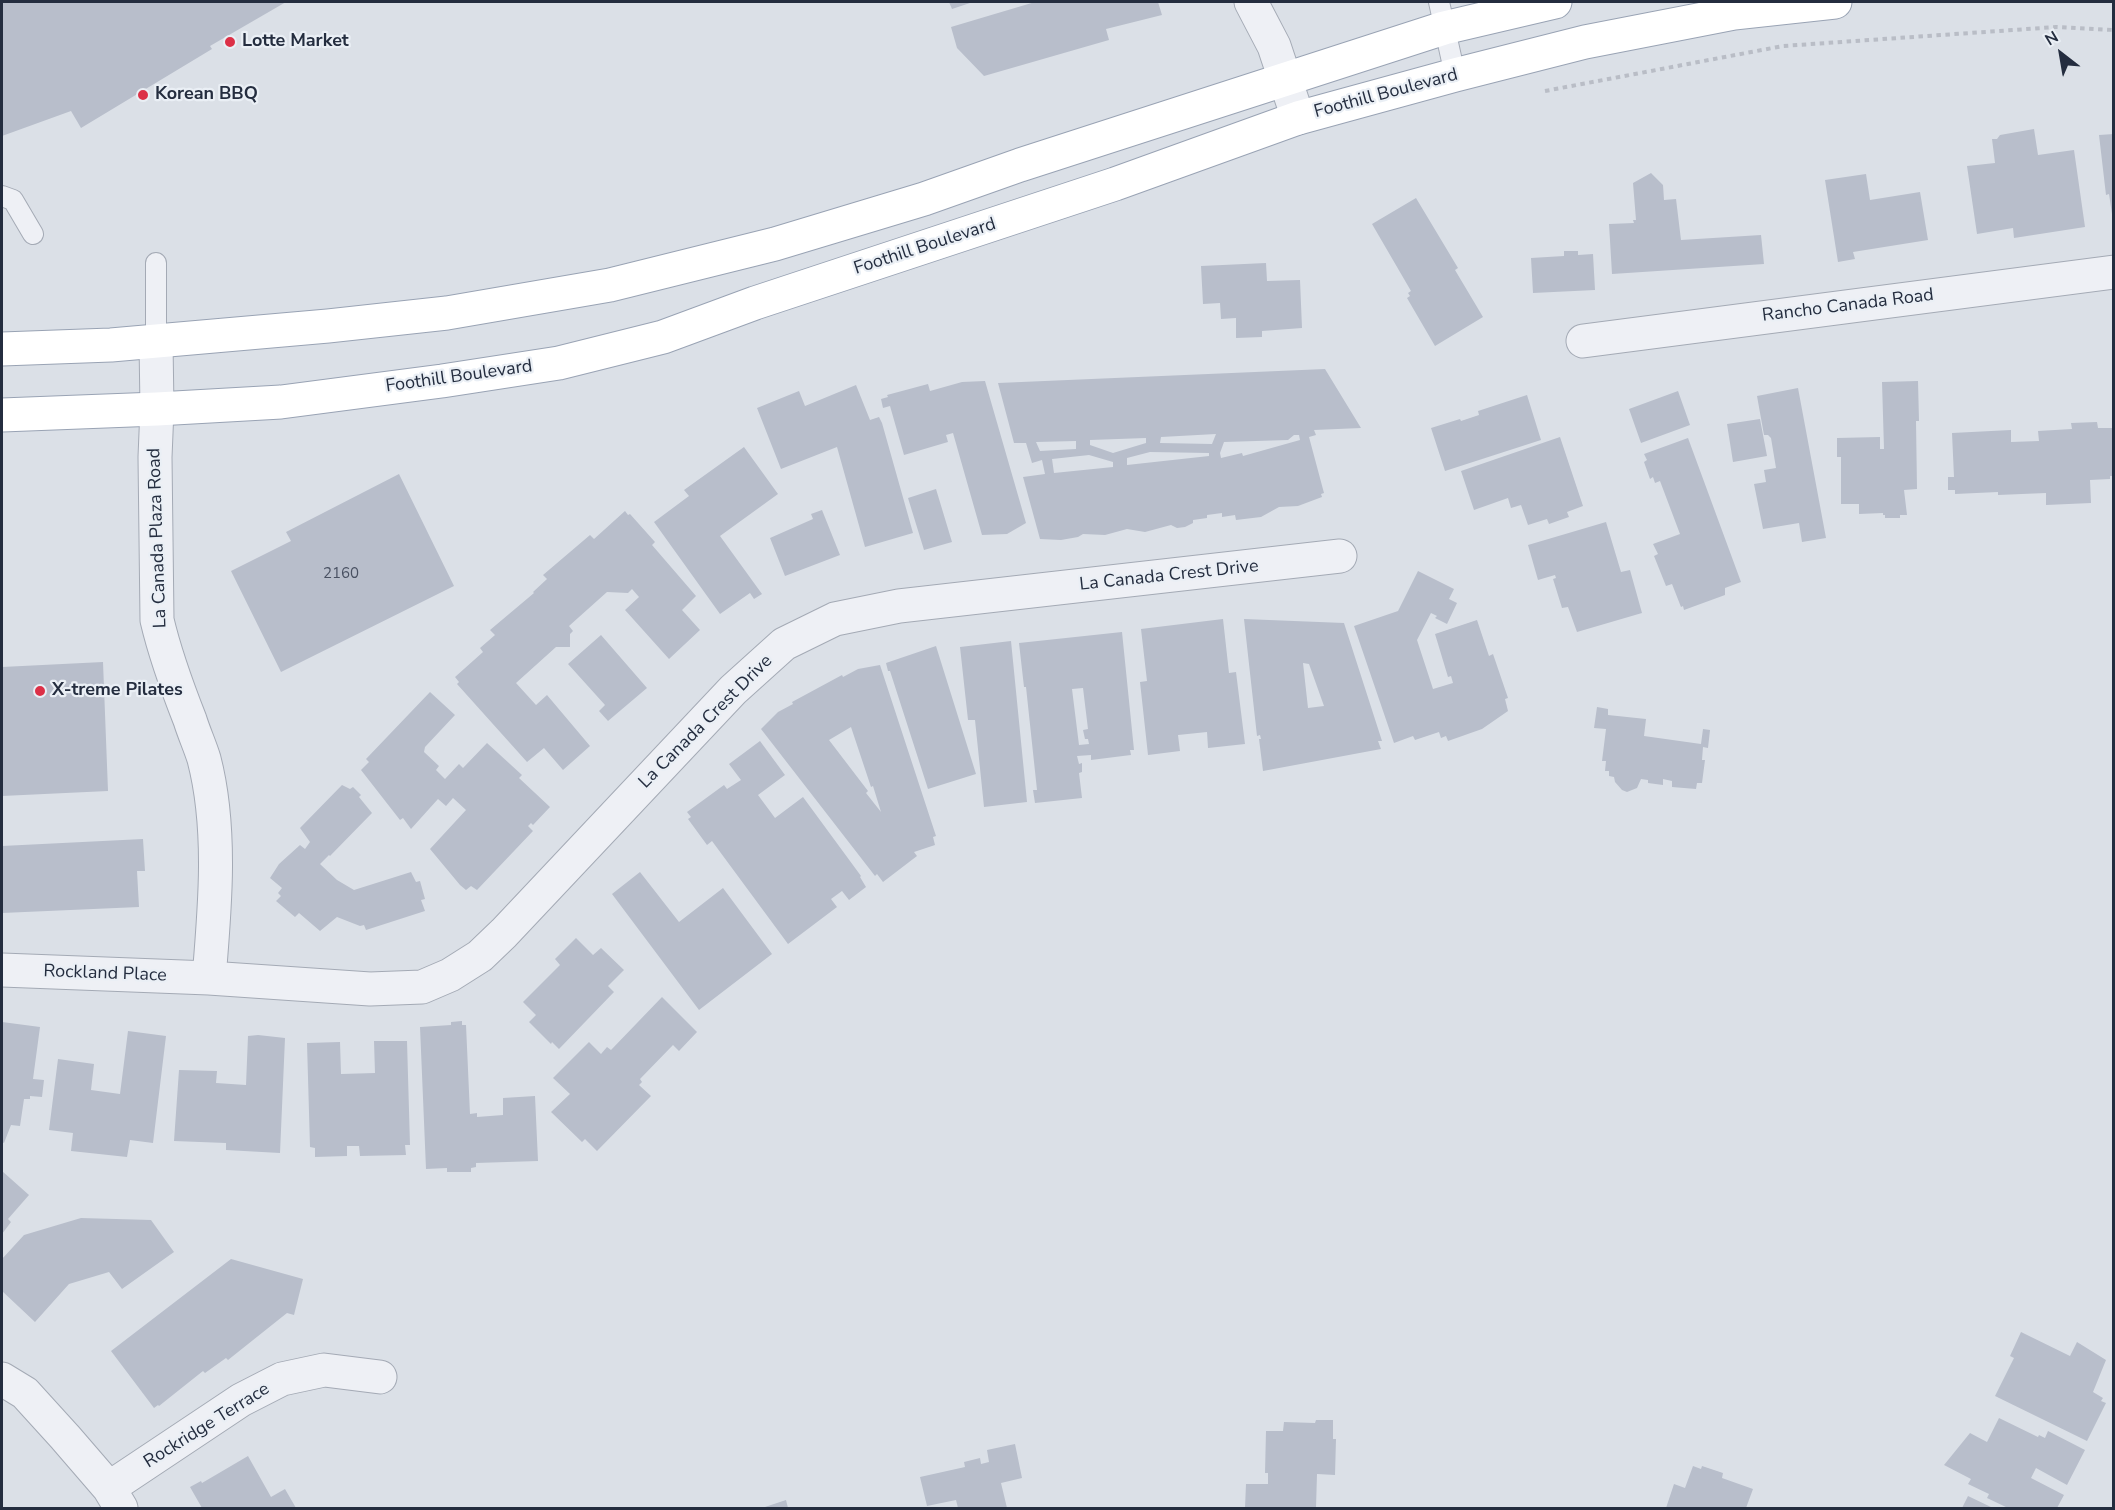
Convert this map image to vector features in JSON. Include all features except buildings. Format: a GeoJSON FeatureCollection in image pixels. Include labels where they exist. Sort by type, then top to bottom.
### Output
{"type":"FeatureCollection","features":[{"type":"Feature","properties":{"kind":"main road"},"geometry":{"type":"LineString","coordinates":[[2,349],[156,342],[328,327],[447,313],[610,285],[775,244],[924,199],[1286,78],[1441,15],[1555,2]]}},
{"type":"Feature","properties":{"kind":"main road","name":"Foothill Boulevard"},"geometry":{"type":"LineString","coordinates":[[2,415],[281,402],[559,363],[663,337],[755,303],[1114,184],[1299,118],[1586,42],[1734,13],[1835,2]]}},
{"type":"Feature","properties":{"kind":"main road"},"geometry":{"type":"LineString","coordinates":[[924,199],[940,243]]}},
{"type":"Feature","properties":{"kind":"street"},"geometry":{"type":"LineString","coordinates":[[1251,2],[1274,46],[1299,118]]}},
{"type":"Feature","properties":{"kind":"street","name":"Rancho Canada Road"},"geometry":{"type":"LineString","coordinates":[[1583,340],[2114,272]]}},
{"type":"Feature","properties":{"kind":"street","name":"La Canada Plaza Road"},"geometry":{"type":"LineString","coordinates":[[156,342],[157,409],[154,457],[157,620],[172,673],[204,759],[215,825],[213,933],[209,978]]}},
{"type":"Feature","properties":{"kind":"street","name":"La Canada Crest Drive"},"geometry":{"type":"LineString","coordinates":[[209,978],[370,989],[422,987],[450,975],[480,956],[504,933],[733,690],[784,644],[835,620],[899,606],[1340,556]]}},
{"type":"Feature","properties":{"kind":"street","name":"Rockland Place"},"geometry":{"type":"LineString","coordinates":[[2,970],[209,978]]}},
{"type":"Feature","properties":{"kind":"street","name":"Rockridge Terrace"},"geometry":{"type":"LineString","coordinates":[[115,1498],[241,1400],[282,1379],[324,1370],[381,1377]]}},
{"type":"Feature","properties":{"kind":"street"},"geometry":{"type":"LineString","coordinates":[[2,1379],[25,1393],[115,1498]]}},
{"type":"Feature","properties":{"kind":"lane"},"geometry":{"type":"LineString","coordinates":[[1441,15],[1455,75]]}},
{"type":"Feature","properties":{"kind":"lane"},"geometry":{"type":"LineString","coordinates":[[2,196],[13,200],[33,234]]}},
{"type":"Feature","properties":{"kind":"lane"},"geometry":{"type":"LineString","coordinates":[[156,263],[156,342]]}},
{"type":"Feature","properties":{"kind":"path"},"geometry":{"type":"LineString","coordinates":[[1539,92],[1783,46],[2056,27],[2114,30]]}},
{"type":"Feature","properties":{"kind":"place","name":"Lotte Market"},"geometry":{"type":"Point","coordinates":[230,42]}},
{"type":"Feature","properties":{"kind":"place","name":"Korean BBQ"},"geometry":{"type":"Point","coordinates":[143,95]}},
{"type":"Feature","properties":{"kind":"place","name":"X-treme Pilates"},"geometry":{"type":"Point","coordinates":[40,691]}}]}
